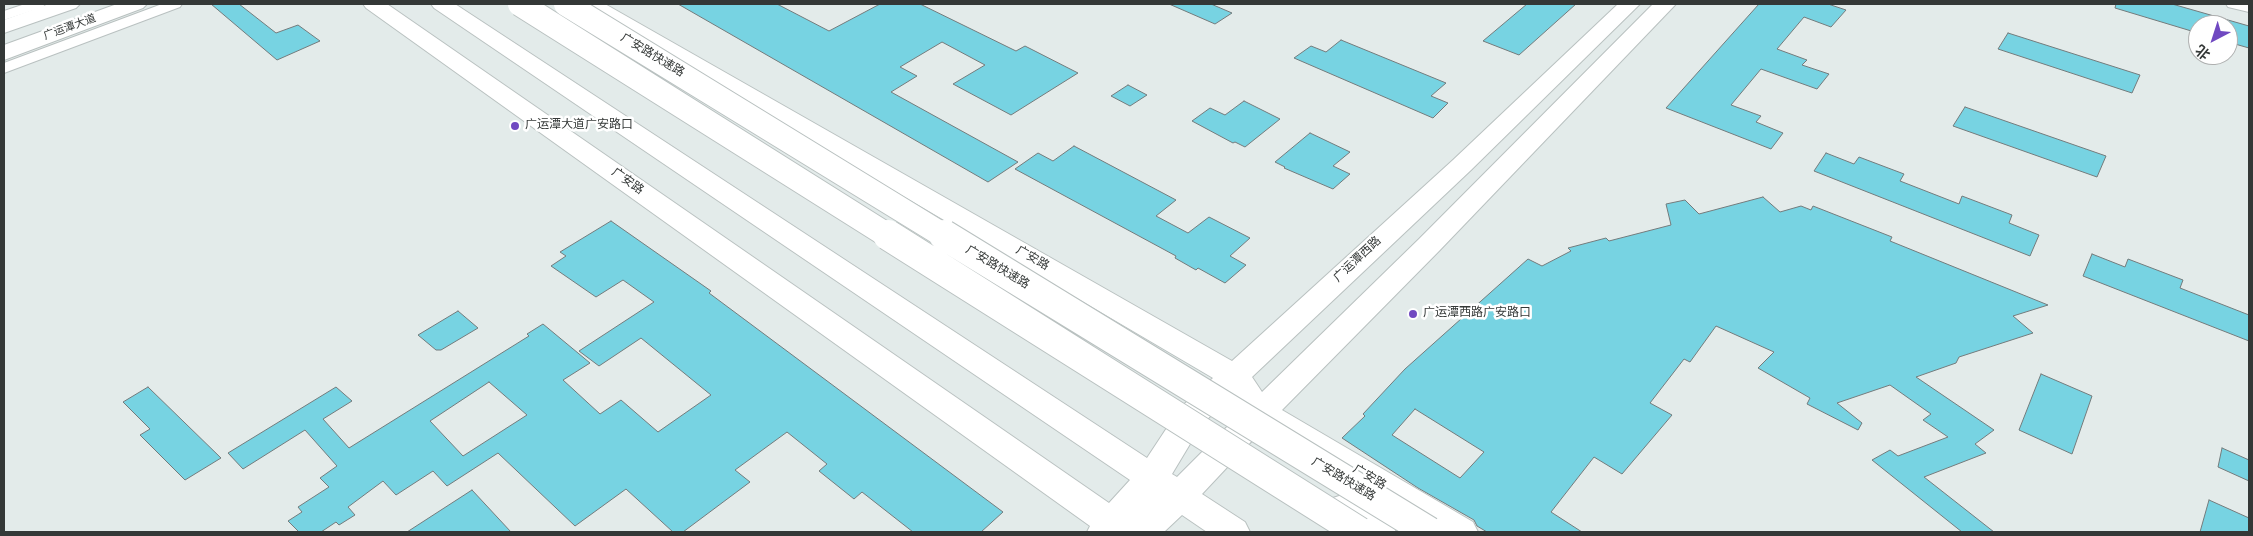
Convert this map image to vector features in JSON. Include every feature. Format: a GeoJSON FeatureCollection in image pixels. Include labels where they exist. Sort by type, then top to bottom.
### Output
{"type":"FeatureCollection","features":[{"type":"Feature","properties":{"kind":"main road","name":"广运潭大道"},"geometry":{"type":"LineString","coordinates":[[4,27],[70,4]]}},
{"type":"Feature","properties":{"kind":"main road","name":"广运潭大道"},"geometry":{"type":"LineString","coordinates":[[13,50],[136,4]]}},
{"type":"Feature","properties":{"kind":"main road"},"geometry":{"type":"LineString","coordinates":[[441,4],[1233,532]]}},
{"type":"Feature","properties":{"kind":"main road"},"geometry":{"type":"LineString","coordinates":[[511,4],[1379,532]]}},
{"type":"Feature","properties":{"kind":"main road","name":"广安路快速路"},"geometry":{"type":"LineString","coordinates":[[520,4],[1359,532]]}},
{"type":"Feature","properties":{"kind":"main road","name":"广安路快速路"},"geometry":{"type":"LineString","coordinates":[[566,4],[1429,532]]}},
{"type":"Feature","properties":{"kind":"main road","name":"广安路"},"geometry":{"type":"LineString","coordinates":[[590,4],[1234,376],[1261,413],[1461,532]]}},
{"type":"Feature","properties":{"kind":"main road","name":"广运潭西路"},"geometry":{"type":"LineString","coordinates":[[1114,530],[1152,478],[1191,416],[1462,165],[1630,4]]}},
{"type":"Feature","properties":{"kind":"main road"},"geometry":{"type":"LineString","coordinates":[[1142,532],[1179,497],[1232,441],[1665,4]]}},
{"type":"Feature","properties":{"kind":"main road"},"geometry":{"type":"LineString","coordinates":[[377,7],[529,63]]}},
{"type":"Feature","properties":{"kind":"main road","name":"广安路"},"geometry":{"type":"LineString","coordinates":[[377,7],[1114,530]]}},
{"type":"Feature","properties":{"kind":"street"},"geometry":{"type":"LineString","coordinates":[[4,16],[38,4]]}},
{"type":"Feature","properties":{"kind":"street"},"geometry":{"type":"LineString","coordinates":[[4,68],[175,4]]}},
{"type":"Feature","properties":{"kind":"street"},"geometry":{"type":"LineString","coordinates":[[2233,4],[2249,8]]}},
{"type":"Feature","properties":{"kind":"street"},"geometry":{"type":"LineString","coordinates":[[4,60],[13,50]]}},
{"type":"Feature","properties":{"kind":"building"},"geometry":{"type":"Polygon","coordinates":[[[211,4],[239,4],[276,33],[298,25],[320,41],[277,60],[211,4]]]}},
{"type":"Feature","properties":{"kind":"building"},"geometry":{"type":"Polygon","coordinates":[[[678,4],[777,4],[829,31],[880,4],[920,4],[1016,51],[1025,46],[1078,73],[1011,115],[953,84],[985,65],[942,42],[900,67],[917,76],[891,92],[1018,162],[988,182],[678,4]]]}},
{"type":"Feature","properties":{"kind":"building"},"geometry":{"type":"Polygon","coordinates":[[[1169,4],[1211,4],[1232,13],[1215,24],[1169,4]]]}},
{"type":"Feature","properties":{"kind":"building"},"geometry":{"type":"Polygon","coordinates":[[[1527,4],[1576,4],[1519,55],[1483,41],[1527,4]]]}},
{"type":"Feature","properties":{"kind":"building"},"geometry":{"type":"Polygon","coordinates":[[[1759,4],[1828,4],[1846,10],[1831,27],[1804,17],[1777,49],[1807,60],[1802,65],[1829,74],[1817,89],[1761,69],[1731,105],[1761,116],[1756,122],[1783,133],[1771,149],[1666,108],[1759,4]]]}},
{"type":"Feature","properties":{"kind":"building"},"geometry":{"type":"Polygon","coordinates":[[[2116,4],[2172,4],[2210,15],[2188,15],[2188,30],[2115,8],[2116,4]]]}},
{"type":"Feature","properties":{"kind":"building"},"geometry":{"type":"Polygon","coordinates":[[[2238,23],[2249,26],[2249,48],[2238,45],[2238,23]]]}},
{"type":"Feature","properties":{"kind":"building"},"geometry":{"type":"Polygon","coordinates":[[[2008,33],[2140,75],[2132,93],[1998,49],[2008,33]]]}},
{"type":"Feature","properties":{"kind":"building"},"geometry":{"type":"Polygon","coordinates":[[[1341,40],[1446,83],[1431,96],[1448,103],[1433,118],[1294,58],[1311,46],[1326,52],[1341,40]]]}},
{"type":"Feature","properties":{"kind":"building"},"geometry":{"type":"Polygon","coordinates":[[[1128,85],[1147,95],[1130,106],[1111,96],[1128,85]]]}},
{"type":"Feature","properties":{"kind":"building"},"geometry":{"type":"Polygon","coordinates":[[[1244,101],[1280,119],[1245,147],[1235,142],[1233,143],[1192,121],[1210,108],[1225,115],[1244,101]]]}},
{"type":"Feature","properties":{"kind":"building"},"geometry":{"type":"Polygon","coordinates":[[[1965,107],[2106,156],[2097,177],[1953,126],[1965,107]]]}},
{"type":"Feature","properties":{"kind":"building"},"geometry":{"type":"Polygon","coordinates":[[[1310,133],[1350,152],[1333,166],[1350,174],[1333,189],[1284,168],[1275,162],[1310,133]]]}},
{"type":"Feature","properties":{"kind":"building"},"geometry":{"type":"Polygon","coordinates":[[[1074,146],[1176,200],[1156,216],[1188,233],[1209,217],[1250,238],[1230,256],[1246,265],[1225,283],[1198,268],[1196,270],[1175,258],[1176,256],[1015,169],[1038,153],[1053,161],[1074,146]]]}},
{"type":"Feature","properties":{"kind":"building"},"geometry":{"type":"Polygon","coordinates":[[[1826,153],[1854,164],[1859,157],[1904,174],[1900,181],[1959,204],[1962,196],[2012,215],[2009,223],[2039,235],[2030,256],[1814,171],[1826,153]]]}},
{"type":"Feature","properties":{"kind":"building"},"geometry":{"type":"Polygon","coordinates":[[[1763,197],[1780,212],[1801,206],[1811,210],[1813,206],[1892,237],[1890,241],[2048,305],[2013,316],[2033,333],[1959,357],[1956,363],[1916,377],[1994,430],[1975,444],[1986,453],[1924,477],[1994,532],[1962,532],[1872,460],[1890,450],[1898,456],[1948,437],[1923,420],[1931,414],[1890,385],[1837,403],[1862,423],[1858,430],[1807,404],[1810,398],[1758,368],[1774,352],[1716,326],[1690,362],[1684,359],[1650,403],[1672,415],[1622,474],[1594,457],[1551,512],[1582,532],[1487,532],[1477,526],[1474,520],[1418,488],[1342,438],[1365,416],[1363,414],[1405,369],[1528,259],[1542,266],[1571,251],[1568,248],[1606,238],[1609,241],[1671,225],[1666,204],[1685,200],[1699,214],[1763,197]],[[1415,409],[1392,435],[1460,478],[1484,452],[1415,409]]]}},
{"type":"Feature","properties":{"kind":"building"},"geometry":{"type":"Polygon","coordinates":[[[611,221],[711,291],[709,293],[1003,512],[981,532],[913,532],[862,492],[854,499],[819,471],[827,464],[787,432],[735,470],[750,482],[683,532],[673,532],[626,489],[575,526],[498,453],[447,486],[433,471],[396,495],[383,481],[348,507],[355,515],[339,525],[336,522],[321,532],[299,532],[288,521],[302,512],[298,507],[329,487],[320,478],[337,466],[305,430],[243,469],[228,453],[336,387],[352,401],[323,419],[349,448],[529,336],[527,334],[543,324],[590,363],[563,380],[600,414],[621,400],[658,432],[711,395],[641,338],[599,366],[579,351],[654,302],[623,280],[596,297],[551,266],[566,256],[560,252],[611,221]],[[489,382],[430,421],[463,456],[527,415],[489,382]]]}},
{"type":"Feature","properties":{"kind":"building"},"geometry":{"type":"Polygon","coordinates":[[[2092,254],[2125,267],[2128,259],[2183,280],[2180,288],[2249,315],[2249,341],[2083,276],[2092,254]]]}},
{"type":"Feature","properties":{"kind":"building"},"geometry":{"type":"Polygon","coordinates":[[[458,311],[478,328],[441,350],[436,350],[418,335],[458,311]]]}},
{"type":"Feature","properties":{"kind":"building"},"geometry":{"type":"Polygon","coordinates":[[[2041,374],[2092,396],[2072,454],[2019,430],[2041,374]]]}},
{"type":"Feature","properties":{"kind":"building"},"geometry":{"type":"Polygon","coordinates":[[[148,387],[221,458],[185,480],[140,435],[150,429],[123,402],[148,387]]]}},
{"type":"Feature","properties":{"kind":"building"},"geometry":{"type":"Polygon","coordinates":[[[2222,448],[2249,460],[2249,481],[2218,467],[2222,448]]]}},
{"type":"Feature","properties":{"kind":"building"},"geometry":{"type":"Polygon","coordinates":[[[472,490],[511,532],[407,532],[472,490]]]}},
{"type":"Feature","properties":{"kind":"building"},"geometry":{"type":"Polygon","coordinates":[[[2209,500],[2249,518],[2249,532],[2200,532],[2209,500]]]}},
{"type":"Feature","properties":{"kind":"place","name":"广运潭大道广安路口"},"geometry":{"type":"Point","coordinates":[515,126]}},
{"type":"Feature","properties":{"kind":"place","name":"广运潭西路广安路口"},"geometry":{"type":"Point","coordinates":[1413,314]}}]}
